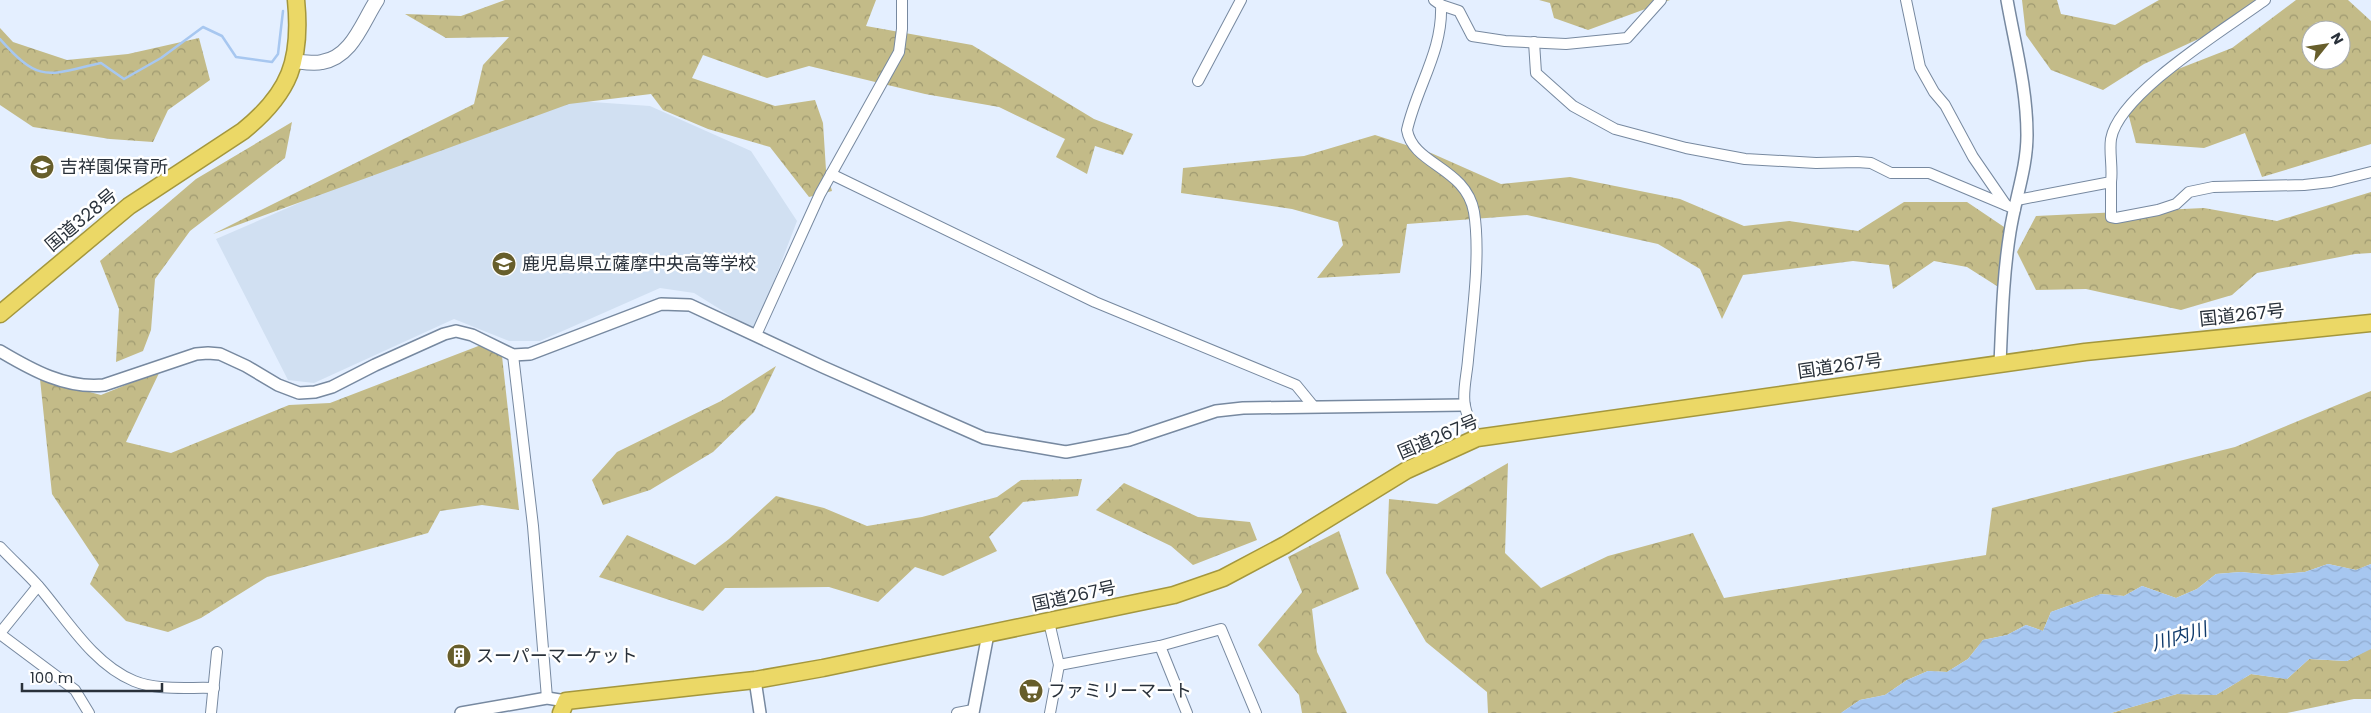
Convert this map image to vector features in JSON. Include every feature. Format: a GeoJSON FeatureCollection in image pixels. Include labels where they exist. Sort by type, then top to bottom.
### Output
{"type":"FeatureCollection","features":[{"type":"Feature","properties":{"kind":"highway","name":"国道328号"},"geometry":{"type":"LineString","coordinates":[[0,314],[129,206],[243,131],[259,118],[275,100],[287,80],[294,61],[298,40],[296,0]]}},
{"type":"Feature","properties":{"kind":"highway","name":"国道267号"},"geometry":{"type":"LineString","coordinates":[[564,707],[755,680],[1049,622],[1174,595],[1223,578],[1285,545],[1407,470],[1477,438],[2104,350],[2371,323]]}},
{"type":"Feature","properties":{"kind":"main road"},"geometry":{"type":"LineString","coordinates":[[294,61],[321,63],[339,57],[354,39],[377,0]]}},
{"type":"Feature","properties":{"kind":"street"},"geometry":{"type":"LineString","coordinates":[[756,335],[831,174],[899,52],[902,29],[902,0]]}},
{"type":"Feature","properties":{"kind":"street"},"geometry":{"type":"LineString","coordinates":[[1198,81],[1241,0]]}},
{"type":"Feature","properties":{"kind":"street"},"geometry":{"type":"LineString","coordinates":[[1437,3],[1458,11],[1472,36],[1566,44],[1627,38],[1661,0]]}},
{"type":"Feature","properties":{"kind":"street"},"geometry":{"type":"LineString","coordinates":[[1906,0],[1920,67],[1934,92],[1945,105],[1973,157],[2013,205]]}},
{"type":"Feature","properties":{"kind":"street"},"geometry":{"type":"LineString","coordinates":[[2000,364],[2004,272],[2013,205],[2023,177],[2027,134],[2022,76],[2007,0]]}},
{"type":"Feature","properties":{"kind":"street"},"geometry":{"type":"LineString","coordinates":[[2265,0],[2158,77],[2130,106],[2118,123],[2111,140],[2111,217],[2116,218],[2176,204],[2189,192],[2213,187],[2304,185],[2331,182],[2371,172]]}},
{"type":"Feature","properties":{"kind":"street"},"geometry":{"type":"LineString","coordinates":[[1437,3],[1442,26],[1434,56],[1420,88],[1406,130],[1408,137],[1430,162],[1448,172],[1464,187],[1474,212],[1475,278],[1464,405],[1477,438]]}},
{"type":"Feature","properties":{"kind":"street"},"geometry":{"type":"LineString","coordinates":[[1534,42],[1536,73],[1573,106],[1615,129],[1686,148],[1745,159],[1816,163],[1871,163],[1891,173],[1929,173],[2013,205],[2111,182]]}},
{"type":"Feature","properties":{"kind":"street"},"geometry":{"type":"LineString","coordinates":[[831,174],[1095,302],[1296,385],[1314,407]]}},
{"type":"Feature","properties":{"kind":"street"},"geometry":{"type":"LineString","coordinates":[[0,351],[49,377],[90,387],[104,385],[196,354],[220,354],[246,366],[278,385],[299,393],[332,388],[384,361],[444,334],[456,331],[472,335],[513,355],[530,354],[661,304],[690,305],[823,367],[984,438],[1066,452],[1112,444],[1216,412],[1243,408],[1464,405]]}},
{"type":"Feature","properties":{"kind":"street"},"geometry":{"type":"LineString","coordinates":[[513,355],[533,526],[547,698]]}},
{"type":"Feature","properties":{"kind":"street"},"geometry":{"type":"LineString","coordinates":[[0,547],[38,586],[86,643],[113,670],[136,682],[214,688]]}},
{"type":"Feature","properties":{"kind":"street"},"geometry":{"type":"LineString","coordinates":[[38,586],[0,634],[75,690],[89,713]]}},
{"type":"Feature","properties":{"kind":"street"},"geometry":{"type":"LineString","coordinates":[[1049,622],[1059,665],[1050,713]]}},
{"type":"Feature","properties":{"kind":"street"},"geometry":{"type":"LineString","coordinates":[[1059,665],[1160,646],[1221,630],[1256,713]]}},
{"type":"Feature","properties":{"kind":"street"},"geometry":{"type":"LineString","coordinates":[[957,713],[973,711],[988,634]]}},
{"type":"Feature","properties":{"kind":"street"},"geometry":{"type":"LineString","coordinates":[[1160,646],[1187,713]]}},
{"type":"Feature","properties":{"kind":"street"},"geometry":{"type":"LineString","coordinates":[[211,713],[217,652]]}},
{"type":"Feature","properties":{"kind":"street"},"geometry":{"type":"LineString","coordinates":[[755,680],[760,713]]}},
{"type":"Feature","properties":{"kind":"street"},"geometry":{"type":"LineString","coordinates":[[462,713],[547,698],[564,707]]}},
{"type":"Feature","properties":{"kind":"shaded area","name":"鹿児島県立薩摩中央高等学校"},"geometry":{"type":"Polygon","coordinates":[[[563,100],[650,106],[751,151],[797,221],[755,331],[694,293],[660,288],[540,341],[509,341],[454,319],[314,383],[288,380],[216,239],[412,154],[563,100]]]}},
{"type":"Feature","properties":{"kind":"green space"},"geometry":{"type":"Polygon","coordinates":[[[505,0],[876,0],[866,26],[972,45],[1094,119],[1133,134],[1123,155],[1095,146],[1087,174],[1056,157],[1065,139],[999,107],[925,94],[809,66],[767,78],[703,55],[692,78],[775,106],[815,100],[823,123],[826,170],[832,191],[809,197],[770,147],[708,129],[663,110],[651,94],[569,104],[213,234],[474,104],[483,65],[509,37],[446,38],[405,14],[461,16],[505,0]]]}},
{"type":"Feature","properties":{"kind":"green space"},"geometry":{"type":"Polygon","coordinates":[[[1539,0],[1670,0],[1588,30],[1554,18],[1550,3],[1539,0]]]}},
{"type":"Feature","properties":{"kind":"green space"},"geometry":{"type":"Polygon","coordinates":[[[2022,0],[2057,0],[2061,14],[2115,25],[2159,0],[2261,0],[2229,25],[2144,64],[2103,90],[2051,70],[2026,35],[2022,0]]]}},
{"type":"Feature","properties":{"kind":"green space"},"geometry":{"type":"Polygon","coordinates":[[[2296,0],[2348,0],[2371,21],[2371,144],[2262,177],[2245,133],[2204,148],[2136,143],[2128,113],[2173,71],[2232,48],[2296,0]]]}},
{"type":"Feature","properties":{"kind":"green space"},"geometry":{"type":"Polygon","coordinates":[[[0,28],[13,42],[67,60],[128,54],[199,38],[210,80],[168,110],[153,142],[110,139],[33,127],[0,105],[0,28]]]}},
{"type":"Feature","properties":{"kind":"green space"},"geometry":{"type":"Polygon","coordinates":[[[292,122],[285,158],[190,231],[155,279],[151,330],[143,351],[116,362],[119,309],[100,261],[196,179],[292,122]]]}},
{"type":"Feature","properties":{"kind":"green space"},"geometry":{"type":"Polygon","coordinates":[[[1375,135],[1431,153],[1501,184],[1570,177],[1680,199],[1744,226],[1789,221],[1858,231],[1904,202],[1967,202],[2010,231],[2000,288],[1967,267],[1934,261],[1893,289],[1889,265],[1853,261],[1743,275],[1722,319],[1700,269],[1658,244],[1527,215],[1407,224],[1400,273],[1317,278],[1343,245],[1338,222],[1292,209],[1181,193],[1183,168],[1304,156],[1375,135]]]}},
{"type":"Feature","properties":{"kind":"green space"},"geometry":{"type":"Polygon","coordinates":[[[2371,192],[2371,253],[2355,254],[2257,273],[2232,295],[2181,310],[2086,289],[2036,290],[2017,252],[2036,216],[2204,208],[2277,221],[2371,192]]]}},
{"type":"Feature","properties":{"kind":"green space"},"geometry":{"type":"Polygon","coordinates":[[[481,345],[502,356],[519,510],[482,505],[440,511],[428,533],[267,577],[201,618],[168,632],[126,621],[90,584],[99,565],[52,494],[40,379],[101,395],[160,371],[126,442],[171,453],[289,405],[330,403],[481,345]]]}},
{"type":"Feature","properties":{"kind":"green space"},"geometry":{"type":"Polygon","coordinates":[[[776,366],[754,412],[713,452],[650,490],[603,505],[592,480],[617,452],[721,401],[776,366]]]}},
{"type":"Feature","properties":{"kind":"green space"},"geometry":{"type":"Polygon","coordinates":[[[2371,391],[2371,564],[2356,570],[2328,564],[2305,572],[2272,575],[2241,572],[2216,574],[2197,589],[2176,598],[2142,586],[2124,596],[2101,594],[2051,612],[2043,631],[2026,625],[2007,635],[1983,640],[1968,659],[1947,672],[1928,671],[1907,680],[1885,695],[1860,700],[1841,713],[1488,713],[1487,692],[1426,642],[1386,573],[1389,499],[1437,504],[1508,463],[1505,553],[1541,588],[1608,556],[1693,533],[1724,598],[1986,555],[1992,508],[2235,447],[2371,391]]]}},
{"type":"Feature","properties":{"kind":"green space"},"geometry":{"type":"Polygon","coordinates":[[[1082,479],[1078,496],[1023,502],[989,537],[997,551],[943,576],[915,567],[878,602],[829,587],[725,588],[703,611],[599,577],[627,535],[695,565],[729,539],[776,496],[824,508],[867,526],[922,517],[997,497],[1021,480],[1082,479]]]}},
{"type":"Feature","properties":{"kind":"green space"},"geometry":{"type":"Polygon","coordinates":[[[1124,483],[1198,517],[1250,522],[1257,540],[1193,565],[1171,546],[1096,510],[1124,483]]]}},
{"type":"Feature","properties":{"kind":"green space"},"geometry":{"type":"Polygon","coordinates":[[[1339,531],[1359,589],[1312,609],[1317,652],[1347,713],[1302,713],[1299,695],[1258,645],[1302,592],[1288,557],[1339,531]]]}},
{"type":"Feature","properties":{"kind":"green space"},"geometry":{"type":"Polygon","coordinates":[[[2371,649],[2371,699],[2354,699],[2287,713],[2111,713],[2177,694],[2216,695],[2251,674],[2287,679],[2309,659],[2347,661],[2371,649]]]}},
{"type":"Feature","properties":{"kind":"water","name":"川内川"},"geometry":{"type":"Polygon","coordinates":[[[2328,564],[2356,570],[2371,564],[2371,649],[2347,661],[2309,659],[2287,679],[2251,674],[2216,695],[2177,694],[2111,713],[1841,713],[1860,700],[1885,695],[1907,680],[1928,671],[1947,672],[1968,659],[1983,640],[2007,635],[2026,625],[2043,631],[2051,612],[2101,594],[2124,596],[2142,586],[2176,598],[2197,589],[2216,574],[2241,572],[2272,575],[2305,572],[2328,564]]]}},
{"type":"Feature","properties":{"kind":"waterway"},"geometry":{"type":"LineString","coordinates":[[0,39],[35,70],[56,73],[101,63],[124,79],[161,58],[203,27],[222,36],[236,57],[272,62],[278,54],[283,11]]}},
{"type":"Feature","properties":{"kind":"place","name":"吉祥園保育所"},"geometry":{"type":"Point","coordinates":[42,167]}},
{"type":"Feature","properties":{"kind":"place","name":"鹿児島県立薩摩中央高等学校"},"geometry":{"type":"Point","coordinates":[504,264]}},
{"type":"Feature","properties":{"kind":"place","name":"スーパーマーケット"},"geometry":{"type":"Point","coordinates":[459,656]}},
{"type":"Feature","properties":{"kind":"place","name":"ファミリーマート"},"geometry":{"type":"Point","coordinates":[1031,691]}}]}
